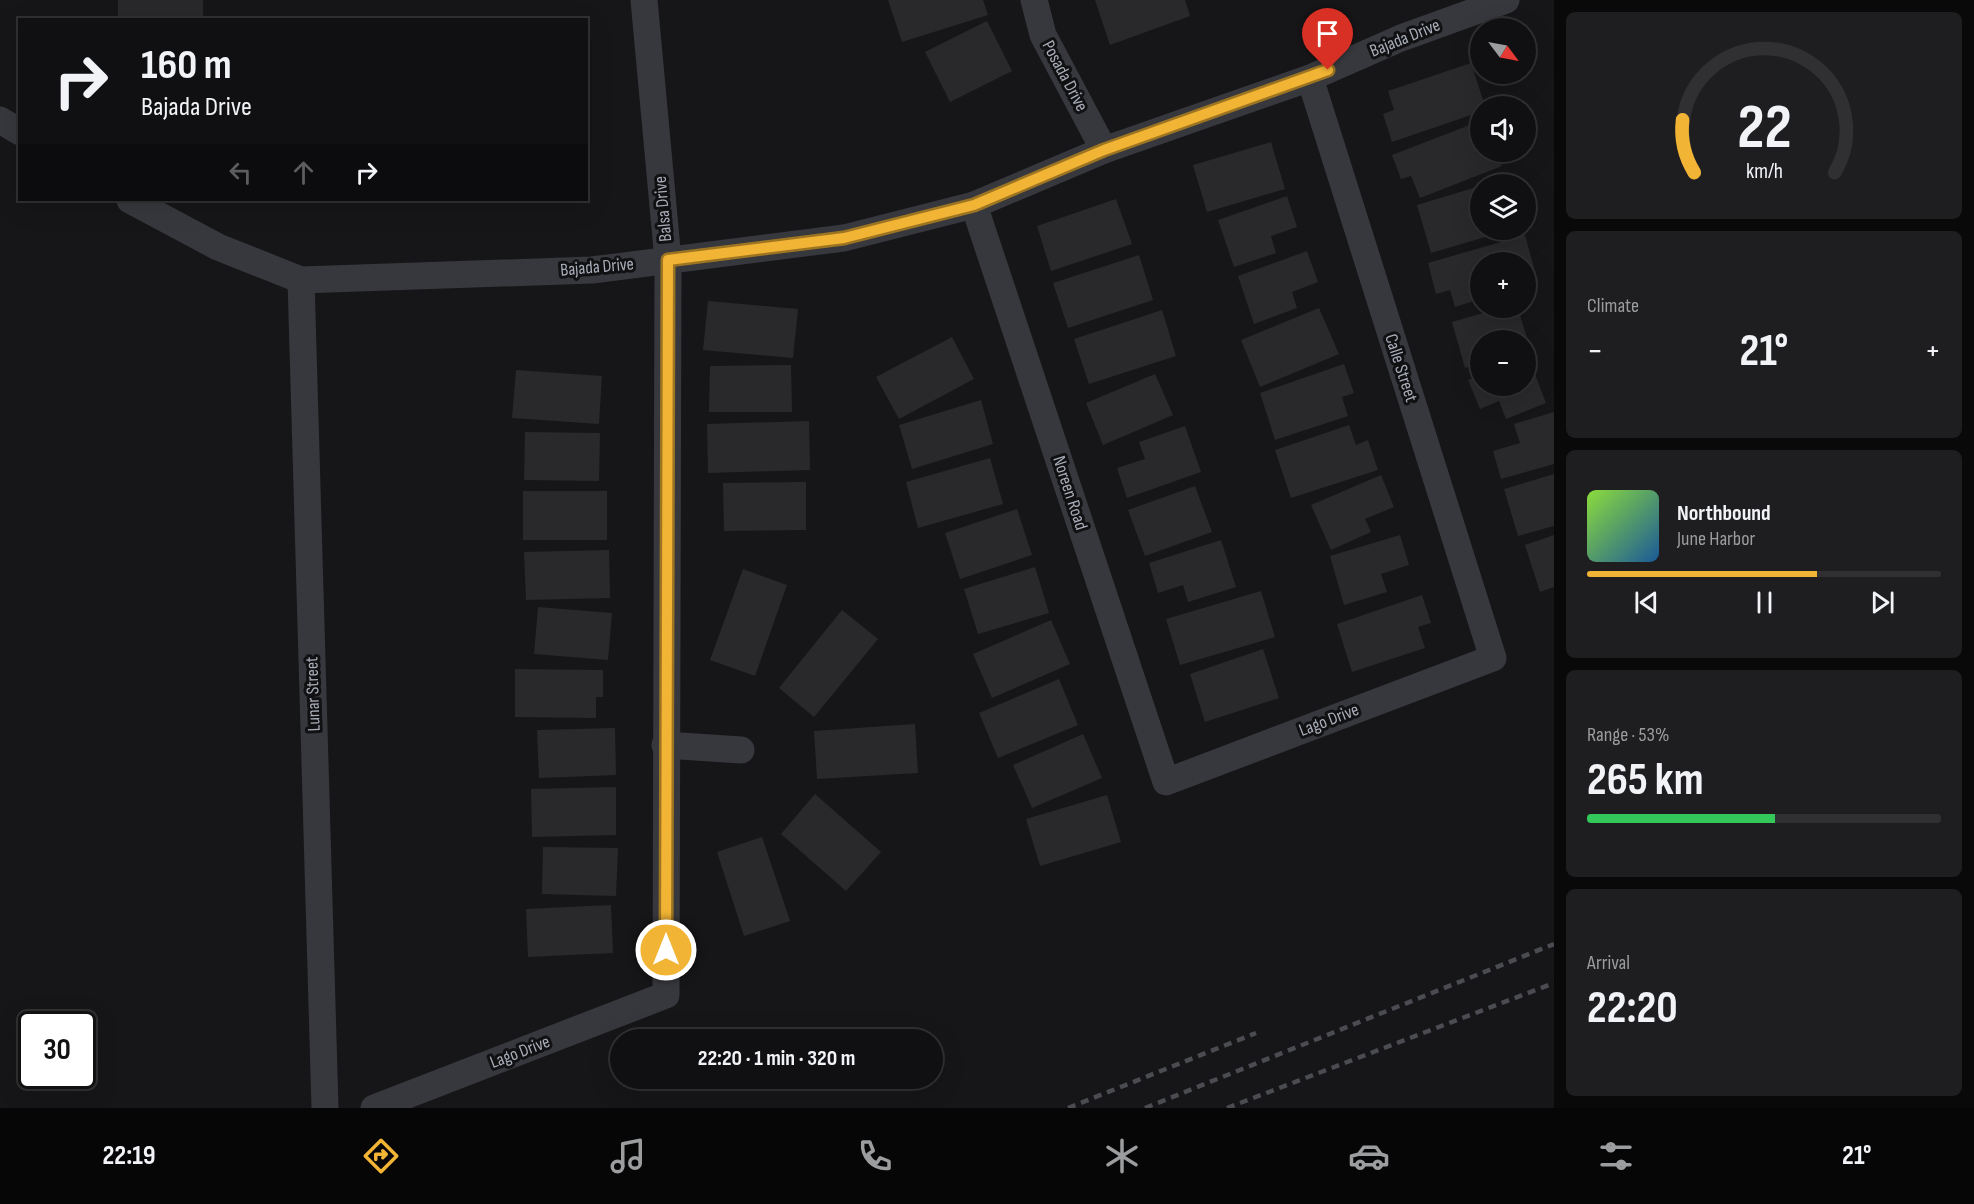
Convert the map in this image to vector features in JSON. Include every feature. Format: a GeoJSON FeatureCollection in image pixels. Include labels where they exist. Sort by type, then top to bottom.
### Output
{"type":"FeatureCollection","features":[{"type":"Feature","properties":{"kind":"street","name":"Balsa Drive"},"geometry":{"type":"LineString","coordinates":[[644,0],[668,260],[666,996]]}},
{"type":"Feature","properties":{"kind":"street","name":"Posada Drive"},"geometry":{"type":"LineString","coordinates":[[1034,0],[1043,35],[1104,150]]}},
{"type":"Feature","properties":{"kind":"street","name":"Bajada Drive"},"geometry":{"type":"LineString","coordinates":[[132,201],[218,246],[301,280],[592,270],[844,238],[974,205],[1104,150],[1310,78],[1401,38],[1506,0]]}},
{"type":"Feature","properties":{"kind":"street","name":"Calle Street"},"geometry":{"type":"LineString","coordinates":[[1310,78],[1493,658]]}},
{"type":"Feature","properties":{"kind":"street"},"geometry":{"type":"LineString","coordinates":[[0,120],[18,131]]}},
{"type":"Feature","properties":{"kind":"street","name":"Noreen Road"},"geometry":{"type":"LineString","coordinates":[[974,205],[1166,782]]}},
{"type":"Feature","properties":{"kind":"street","name":"Lunar Street"},"geometry":{"type":"LineString","coordinates":[[301,280],[325,1108]]}},
{"type":"Feature","properties":{"kind":"street","name":"Lago Drive"},"geometry":{"type":"LineString","coordinates":[[1166,782],[1493,658]]}},
{"type":"Feature","properties":{"kind":"street"},"geometry":{"type":"LineString","coordinates":[[665,745],[741,750]]}},
{"type":"Feature","properties":{"kind":"street","name":"Lago Drive"},"geometry":{"type":"LineString","coordinates":[[374,1108],[666,996]]}},
{"type":"Feature","properties":{"kind":"building"},"geometry":{"type":"Polygon","coordinates":[[[118,0],[203,0],[203,18],[118,18],[118,0]]]}},
{"type":"Feature","properties":{"kind":"building"},"geometry":{"type":"Polygon","coordinates":[[[888,0],[983,0],[988,15],[902,42],[888,0]]]}},
{"type":"Feature","properties":{"kind":"building"},"geometry":{"type":"Polygon","coordinates":[[[1095,0],[1185,0],[1190,16],[1110,45],[1095,0]]]}},
{"type":"Feature","properties":{"kind":"building"},"geometry":{"type":"Polygon","coordinates":[[[987,21],[1012,71],[950,102],[925,52],[987,21]]]}},
{"type":"Feature","properties":{"kind":"building"},"geometry":{"type":"Polygon","coordinates":[[[1470,63],[1470,84],[1478,84],[1482,96],[1470,96],[1470,115],[1392,142],[1383,114],[1394,110],[1388,91],[1470,63]]]}},
{"type":"Feature","properties":{"kind":"building"},"geometry":{"type":"Polygon","coordinates":[[[1470,125],[1470,162],[1501,162],[1502,166],[1482,174],[1470,174],[1470,178],[1420,198],[1411,176],[1401,179],[1392,155],[1470,125]]]}},
{"type":"Feature","properties":{"kind":"building"},"geometry":{"type":"Polygon","coordinates":[[[1271,142],[1285,189],[1207,212],[1193,165],[1271,142]]]}},
{"type":"Feature","properties":{"kind":"building"},"geometry":{"type":"Polygon","coordinates":[[[1470,189],[1470,240],[1475,240],[1431,253],[1417,205],[1470,189]]]}},
{"type":"Feature","properties":{"kind":"building"},"geometry":{"type":"Polygon","coordinates":[[[1287,196],[1297,227],[1271,236],[1276,253],[1234,267],[1218,220],[1287,196]]]}},
{"type":"Feature","properties":{"kind":"building"},"geometry":{"type":"Polygon","coordinates":[[[1116,199],[1132,244],[1051,271],[1037,226],[1116,199]]]}},
{"type":"Feature","properties":{"kind":"building"},"geometry":{"type":"Polygon","coordinates":[[[1508,240],[1526,240],[1530,252],[1470,252],[1470,302],[1455,307],[1450,290],[1436,294],[1428,263],[1508,240]]]}},
{"type":"Feature","properties":{"kind":"building"},"geometry":{"type":"Polygon","coordinates":[[[1307,251],[1318,282],[1292,292],[1297,308],[1254,324],[1238,276],[1307,251]]]}},
{"type":"Feature","properties":{"kind":"building"},"geometry":{"type":"Polygon","coordinates":[[[1139,255],[1153,300],[1068,328],[1053,283],[1139,255]]]}},
{"type":"Feature","properties":{"kind":"building"},"geometry":{"type":"Polygon","coordinates":[[[708,301],[798,309],[793,358],[703,350],[708,301]]]}},
{"type":"Feature","properties":{"kind":"building"},"geometry":{"type":"Polygon","coordinates":[[[1319,308],[1339,354],[1260,387],[1241,340],[1319,308]]]}},
{"type":"Feature","properties":{"kind":"building"},"geometry":{"type":"Polygon","coordinates":[[[1162,310],[1176,356],[1089,384],[1074,339],[1162,310]]]}},
{"type":"Feature","properties":{"kind":"building"},"geometry":{"type":"Polygon","coordinates":[[[1470,317],[1521,318],[1525,330],[1470,330],[1470,366],[1465,368],[1452,322],[1470,317]]]}},
{"type":"Feature","properties":{"kind":"building"},"geometry":{"type":"Polygon","coordinates":[[[952,337],[974,379],[899,419],[876,377],[952,337]]]}},
{"type":"Feature","properties":{"kind":"building"},"geometry":{"type":"Polygon","coordinates":[[[1344,364],[1354,393],[1342,397],[1348,416],[1275,440],[1260,393],[1344,364]]]}},
{"type":"Feature","properties":{"kind":"building"},"geometry":{"type":"Polygon","coordinates":[[[791,365],[792,412],[709,412],[710,366],[791,365]]]}},
{"type":"Feature","properties":{"kind":"building"},"geometry":{"type":"Polygon","coordinates":[[[516,370],[602,376],[599,424],[512,418],[516,370]]]}},
{"type":"Feature","properties":{"kind":"building"},"geometry":{"type":"Polygon","coordinates":[[[1155,374],[1173,415],[1103,445],[1086,403],[1155,374]]]}},
{"type":"Feature","properties":{"kind":"building"},"geometry":{"type":"Polygon","coordinates":[[[1536,377],[1546,403],[1506,419],[1499,401],[1480,409],[1475,396],[1536,396],[1536,377]]]}},
{"type":"Feature","properties":{"kind":"building"},"geometry":{"type":"Polygon","coordinates":[[[981,400],[993,444],[912,469],[899,425],[981,400]]]}},
{"type":"Feature","properties":{"kind":"building"},"geometry":{"type":"Polygon","coordinates":[[[1554,412],[1554,464],[1501,479],[1493,451],[1520,443],[1514,424],[1554,412]]]}},
{"type":"Feature","properties":{"kind":"building"},"geometry":{"type":"Polygon","coordinates":[[[809,421],[810,470],[708,473],[707,424],[809,421]]]}},
{"type":"Feature","properties":{"kind":"building"},"geometry":{"type":"Polygon","coordinates":[[[1349,425],[1356,445],[1368,440],[1378,470],[1291,498],[1275,450],[1349,425]]]}},
{"type":"Feature","properties":{"kind":"building"},"geometry":{"type":"Polygon","coordinates":[[[1185,426],[1201,472],[1127,498],[1117,468],[1145,459],[1139,442],[1185,426]]]}},
{"type":"Feature","properties":{"kind":"building"},"geometry":{"type":"Polygon","coordinates":[[[525,432],[600,433],[599,481],[524,480],[525,432]]]}},
{"type":"Feature","properties":{"kind":"building"},"geometry":{"type":"Polygon","coordinates":[[[990,458],[1003,504],[918,528],[906,482],[990,458]]]}},
{"type":"Feature","properties":{"kind":"building"},"geometry":{"type":"Polygon","coordinates":[[[1554,474],[1554,526],[1518,536],[1504,489],[1554,474]]]}},
{"type":"Feature","properties":{"kind":"building"},"geometry":{"type":"Polygon","coordinates":[[[1381,475],[1394,507],[1365,519],[1371,532],[1331,550],[1311,505],[1381,475]]]}},
{"type":"Feature","properties":{"kind":"building"},"geometry":{"type":"Polygon","coordinates":[[[806,482],[806,530],[724,531],[723,483],[806,482]]]}},
{"type":"Feature","properties":{"kind":"building"},"geometry":{"type":"Polygon","coordinates":[[[1195,486],[1212,532],[1145,556],[1128,510],[1195,486]]]}},
{"type":"Feature","properties":{"kind":"building"},"geometry":{"type":"Polygon","coordinates":[[[523,491],[607,491],[607,540],[523,540],[523,491]]]}},
{"type":"Feature","properties":{"kind":"building"},"geometry":{"type":"Polygon","coordinates":[[[1017,509],[1032,555],[960,579],[945,533],[1017,509]]]}},
{"type":"Feature","properties":{"kind":"building"},"geometry":{"type":"Polygon","coordinates":[[[1400,535],[1409,565],[1381,574],[1387,592],[1344,605],[1330,556],[1400,535]]]}},
{"type":"Feature","properties":{"kind":"building"},"geometry":{"type":"Polygon","coordinates":[[[1554,535],[1554,587],[1540,592],[1525,545],[1554,535]]]}},
{"type":"Feature","properties":{"kind":"building"},"geometry":{"type":"Polygon","coordinates":[[[1221,540],[1236,587],[1188,602],[1183,585],[1158,593],[1149,563],[1221,540]]]}},
{"type":"Feature","properties":{"kind":"building"},"geometry":{"type":"Polygon","coordinates":[[[609,550],[610,598],[526,600],[524,552],[609,550]]]}},
{"type":"Feature","properties":{"kind":"building"},"geometry":{"type":"Polygon","coordinates":[[[1035,567],[1049,613],[978,634],[964,589],[1035,567]]]}},
{"type":"Feature","properties":{"kind":"building"},"geometry":{"type":"Polygon","coordinates":[[[743,569],[787,585],[755,676],[710,660],[743,569]]]}},
{"type":"Feature","properties":{"kind":"building"},"geometry":{"type":"Polygon","coordinates":[[[1261,591],[1275,637],[1180,665],[1166,619],[1261,591]]]}},
{"type":"Feature","properties":{"kind":"building"},"geometry":{"type":"Polygon","coordinates":[[[1422,595],[1431,623],[1418,627],[1425,648],[1352,672],[1337,624],[1422,595]]]}},
{"type":"Feature","properties":{"kind":"building"},"geometry":{"type":"Polygon","coordinates":[[[538,607],[612,613],[608,660],[534,654],[538,607]]]}},
{"type":"Feature","properties":{"kind":"building"},"geometry":{"type":"Polygon","coordinates":[[[842,610],[878,639],[814,717],[779,688],[842,610]]]}},
{"type":"Feature","properties":{"kind":"building"},"geometry":{"type":"Polygon","coordinates":[[[1051,620],[1070,664],[992,698],[973,654],[1051,620]]]}},
{"type":"Feature","properties":{"kind":"building"},"geometry":{"type":"Polygon","coordinates":[[[1263,649],[1279,698],[1205,722],[1190,674],[1263,649]]]}},
{"type":"Feature","properties":{"kind":"building"},"geometry":{"type":"Polygon","coordinates":[[[515,669],[603,670],[603,697],[596,697],[596,718],[515,717],[515,669]]]}},
{"type":"Feature","properties":{"kind":"building"},"geometry":{"type":"Polygon","coordinates":[[[1059,679],[1078,725],[998,758],[979,713],[1059,679]]]}},
{"type":"Feature","properties":{"kind":"building"},"geometry":{"type":"Polygon","coordinates":[[[915,724],[918,773],[817,779],[814,731],[915,724]]]}},
{"type":"Feature","properties":{"kind":"building"},"geometry":{"type":"Polygon","coordinates":[[[615,728],[616,775],[539,778],[537,730],[615,728]]]}},
{"type":"Feature","properties":{"kind":"building"},"geometry":{"type":"Polygon","coordinates":[[[1083,734],[1102,778],[1032,808],[1013,765],[1083,734]]]}},
{"type":"Feature","properties":{"kind":"building"},"geometry":{"type":"Polygon","coordinates":[[[616,787],[616,835],[532,837],[531,789],[616,787]]]}},
{"type":"Feature","properties":{"kind":"building"},"geometry":{"type":"Polygon","coordinates":[[[815,794],[881,852],[846,891],[781,834],[815,794]]]}},
{"type":"Feature","properties":{"kind":"building"},"geometry":{"type":"Polygon","coordinates":[[[1107,795],[1121,842],[1040,866],[1026,819],[1107,795]]]}},
{"type":"Feature","properties":{"kind":"building"},"geometry":{"type":"Polygon","coordinates":[[[762,837],[790,921],[744,936],[717,852],[762,837]]]}},
{"type":"Feature","properties":{"kind":"building"},"geometry":{"type":"Polygon","coordinates":[[[543,847],[618,848],[616,896],[542,894],[543,847]]]}},
{"type":"Feature","properties":{"kind":"building"},"geometry":{"type":"Polygon","coordinates":[[[611,905],[613,953],[528,957],[526,909],[611,905]]]}},
{"type":"Feature","properties":{"kind":"railway"},"geometry":{"type":"LineString","coordinates":[[1145,1108],[1554,944]]}},
{"type":"Feature","properties":{"kind":"railway"},"geometry":{"type":"LineString","coordinates":[[1227,1108],[1554,983]]}},
{"type":"Feature","properties":{"kind":"railway"},"geometry":{"type":"LineString","coordinates":[[1068,1108],[1256,1033]]}},
{"type":"Feature","properties":{"kind":"route"},"geometry":{"type":"LineString","coordinates":[[666,950],[668,260],[844,238],[974,205],[1104,150],[1328,70]]}}]}
